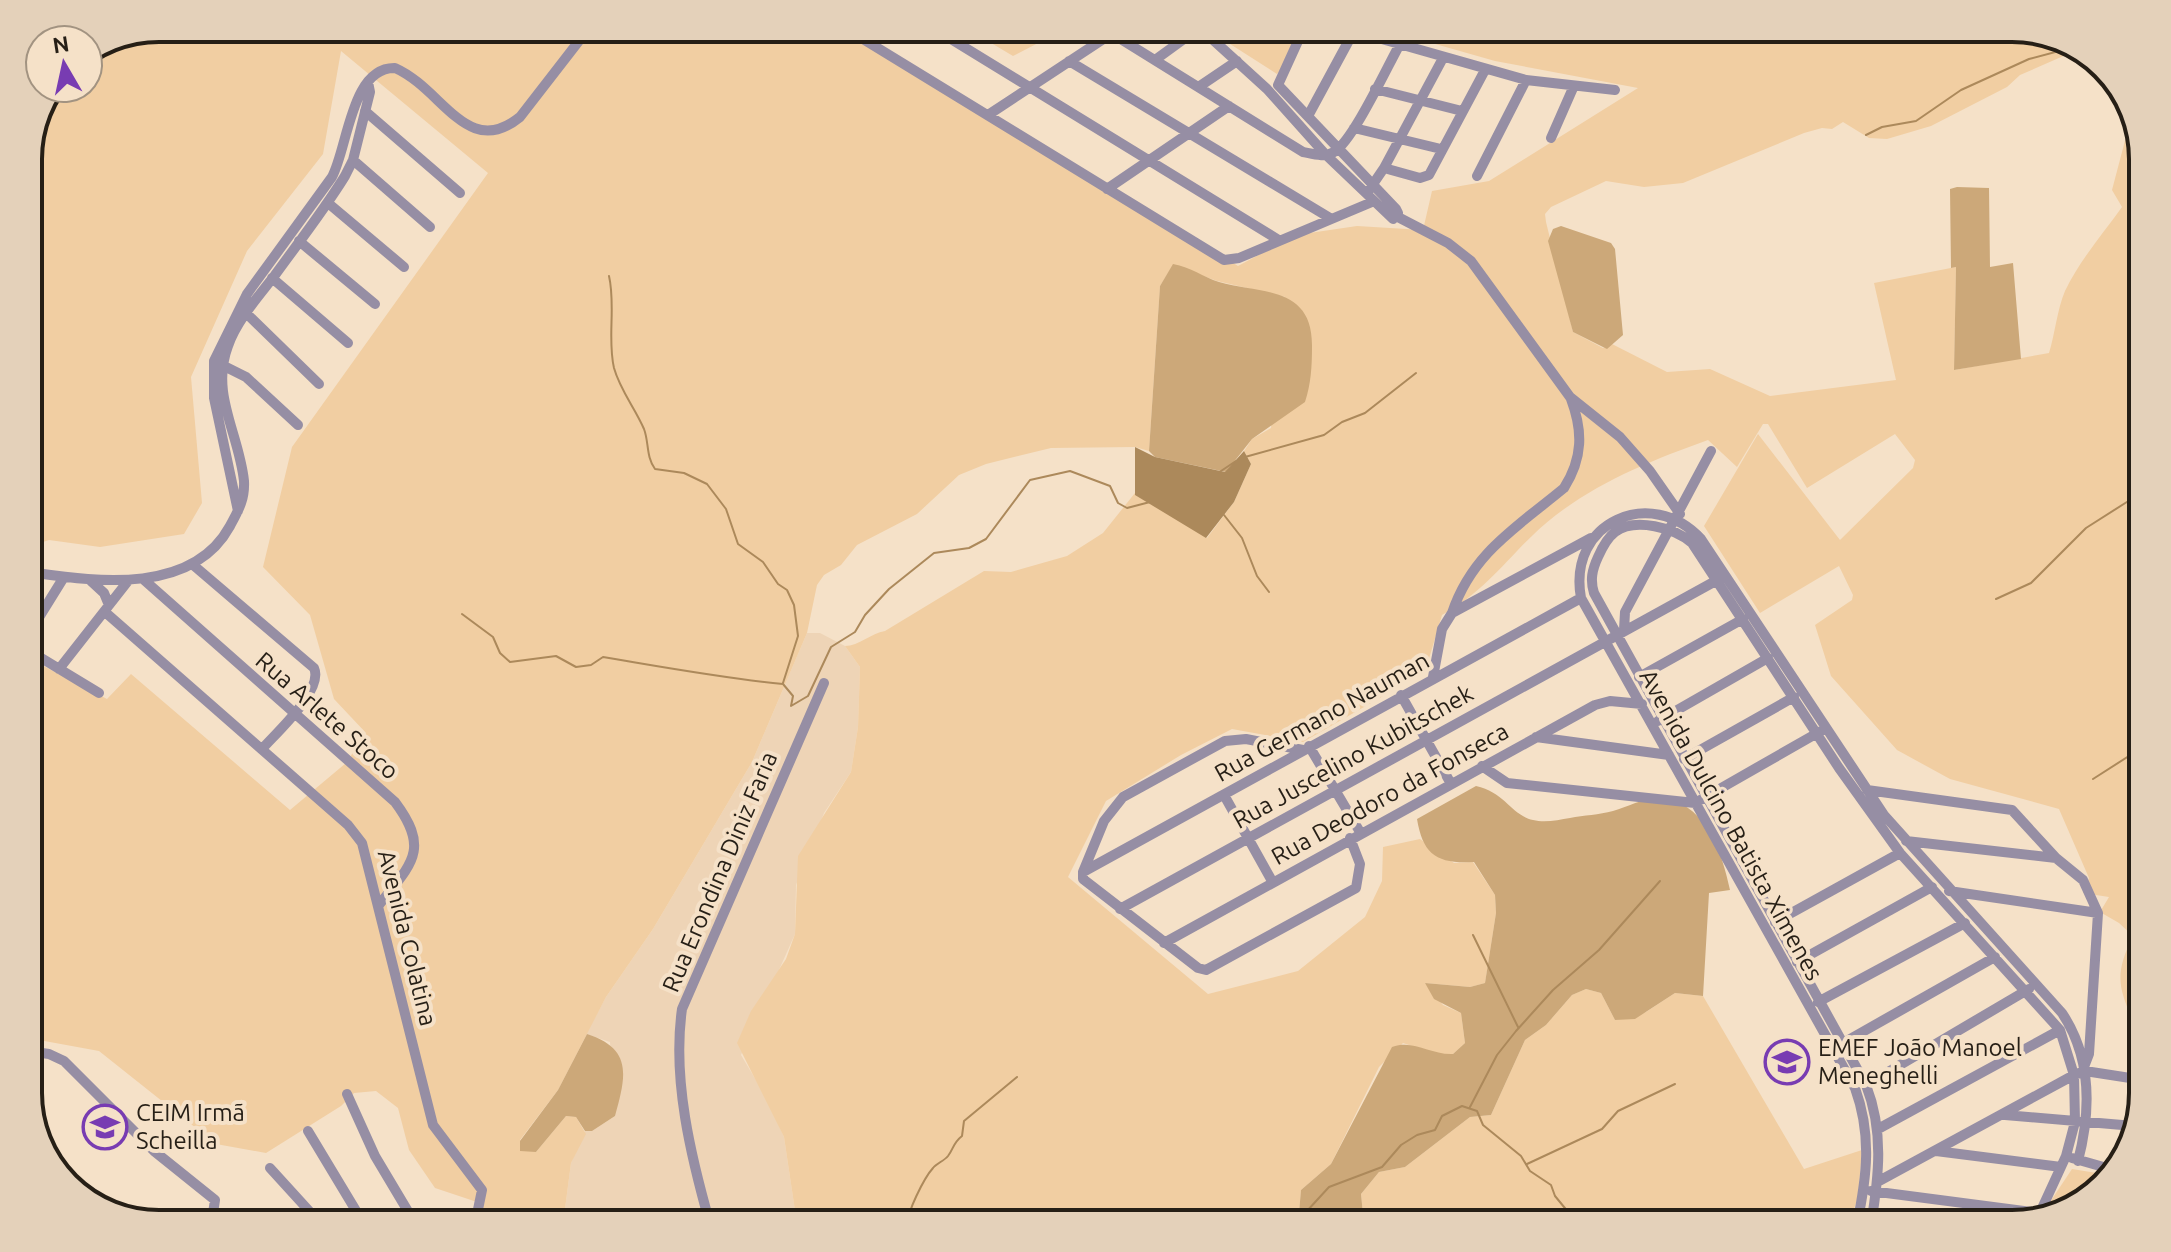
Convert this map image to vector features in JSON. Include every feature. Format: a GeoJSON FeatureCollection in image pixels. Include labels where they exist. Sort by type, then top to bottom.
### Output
{"type":"FeatureCollection","features":[{"type":"Feature","properties":{"kind":"street"},"geometry":{"type":"LineString","coordinates":[[42,574],[91,581],[143,579],[192,564],[224,537],[238,511],[214,398],[218,363],[247,294],[332,177],[340,162],[360,90],[368,82],[386,68],[395,68],[426,88],[470,127],[493,133],[505,129],[520,117],[578,42]]}},
{"type":"Feature","properties":{"kind":"street"},"geometry":{"type":"LineString","coordinates":[[870,42],[1224,260],[1239,258],[1277,239],[1330,218],[1352,213],[1370,194],[1443,58]]}},
{"type":"Feature","properties":{"kind":"street"},"geometry":{"type":"LineString","coordinates":[[956,42],[1277,239]]}},
{"type":"Feature","properties":{"kind":"street"},"geometry":{"type":"LineString","coordinates":[[988,115],[1099,42]]}},
{"type":"Feature","properties":{"kind":"street"},"geometry":{"type":"LineString","coordinates":[[1131,42],[1303,152],[1332,153]]}},
{"type":"Feature","properties":{"kind":"street"},"geometry":{"type":"LineString","coordinates":[[1155,60],[1180,42]]}},
{"type":"Feature","properties":{"kind":"street"},"geometry":{"type":"LineString","coordinates":[[1215,42],[1332,153],[1391,218],[1396,216],[1448,243],[1471,261],[1570,397],[1620,437],[1650,471],[1678,518],[1701,539],[1743,619],[1794,697],[1867,790],[1900,853],[2034,981],[2070,1024],[2089,1121],[2078,1161]]}},
{"type":"Feature","properties":{"kind":"street"},"geometry":{"type":"LineString","coordinates":[[1297,42],[1277,82],[1280,89],[1308,116],[1332,153]]}},
{"type":"Feature","properties":{"kind":"street"},"geometry":{"type":"LineString","coordinates":[[1308,116],[1348,42]]}},
{"type":"Feature","properties":{"kind":"street"},"geometry":{"type":"LineString","coordinates":[[1393,42],[1526,80],[1573,88],[1615,90]]}},
{"type":"Feature","properties":{"kind":"street"},"geometry":{"type":"LineString","coordinates":[[1332,153],[1354,128],[1400,44]]}},
{"type":"Feature","properties":{"kind":"street"},"geometry":{"type":"LineString","coordinates":[[1069,61],[1330,218]]}},
{"type":"Feature","properties":{"kind":"street"},"geometry":{"type":"LineString","coordinates":[[1200,86],[1237,61]]}},
{"type":"Feature","properties":{"kind":"street"},"geometry":{"type":"LineString","coordinates":[[1384,168],[1425,177],[1485,70]]}},
{"type":"Feature","properties":{"kind":"street"},"geometry":{"type":"LineString","coordinates":[[1477,176],[1526,80]]}},
{"type":"Feature","properties":{"kind":"street"},"geometry":{"type":"LineString","coordinates":[[218,363],[247,314],[328,203],[353,160],[370,92],[368,82]]}},
{"type":"Feature","properties":{"kind":"street"},"geometry":{"type":"LineString","coordinates":[[1551,138],[1573,88]]}},
{"type":"Feature","properties":{"kind":"street"},"geometry":{"type":"LineString","coordinates":[[1375,89],[1462,111]]}},
{"type":"Feature","properties":{"kind":"street"},"geometry":{"type":"LineString","coordinates":[[1107,189],[1229,106]]}},
{"type":"Feature","properties":{"kind":"street"},"geometry":{"type":"LineString","coordinates":[[365,111],[460,193]]}},
{"type":"Feature","properties":{"kind":"street"},"geometry":{"type":"LineString","coordinates":[[1354,128],[1441,149]]}},
{"type":"Feature","properties":{"kind":"street"},"geometry":{"type":"LineString","coordinates":[[353,160],[430,227]]}},
{"type":"Feature","properties":{"kind":"street"},"geometry":{"type":"LineString","coordinates":[[1370,194],[1396,209],[1396,216]]}},
{"type":"Feature","properties":{"kind":"street"},"geometry":{"type":"LineString","coordinates":[[328,203],[404,267]]}},
{"type":"Feature","properties":{"kind":"street"},"geometry":{"type":"LineString","coordinates":[[299,241],[375,304]]}},
{"type":"Feature","properties":{"kind":"street"},"geometry":{"type":"LineString","coordinates":[[272,278],[348,343]]}},
{"type":"Feature","properties":{"kind":"street"},"geometry":{"type":"LineString","coordinates":[[247,314],[319,384]]}},
{"type":"Feature","properties":{"kind":"street"},"geometry":{"type":"LineString","coordinates":[[218,363],[246,377],[298,425]]}},
{"type":"Feature","properties":{"kind":"street"},"geometry":{"type":"LineString","coordinates":[[1433,677],[1442,629],[1467,575],[1479,560],[1564,488],[1570,479],[1580,454],[1581,433],[1570,397]]}},
{"type":"Feature","properties":{"kind":"street"},"geometry":{"type":"LineString","coordinates":[[1620,632],[1625,612],[1678,518],[1711,451]]}},
{"type":"Feature","properties":{"kind":"street"},"geometry":{"type":"LineString","coordinates":[[1452,613],[1593,537],[1621,516],[1678,518]]}},
{"type":"Feature","properties":{"kind":"street","name":"Avenida Dulcino Batista Ximenes"},"geometry":{"type":"LineString","coordinates":[[1670,531],[1636,525],[1618,529],[1599,556],[1590,582],[1620,632],[1669,755],[1775,922],[1866,1085],[1878,1129],[1878,1186],[1874,1210]]}},
{"type":"Feature","properties":{"kind":"street"},"geometry":{"type":"LineString","coordinates":[[1670,531],[1692,543],[1721,578],[1880,817],[1906,841],[1965,923],[2060,1030],[2081,1071]]}},
{"type":"Feature","properties":{"kind":"street"},"geometry":{"type":"LineString","coordinates":[[1581,598],[1578,580],[1580,564],[1593,537]]}},
{"type":"Feature","properties":{"kind":"street"},"geometry":{"type":"LineString","coordinates":[[192,564],[314,668],[317,683],[262,749]]}},
{"type":"Feature","properties":{"kind":"street"},"geometry":{"type":"LineString","coordinates":[[42,612],[64,577]]}},
{"type":"Feature","properties":{"kind":"street","name":"Rua Juscelino Kubitschek"},"geometry":{"type":"LineString","coordinates":[[1120,909],[1721,578]]}},
{"type":"Feature","properties":{"kind":"street","name":"Rua Arlete Stoco"},"geometry":{"type":"LineString","coordinates":[[143,579],[395,802],[408,819],[416,845],[414,857],[379,905]]}},
{"type":"Feature","properties":{"kind":"street","name":"Avenida Colatina"},"geometry":{"type":"LineString","coordinates":[[91,581],[104,593],[107,609],[357,835],[379,905],[433,1125],[482,1190],[478,1210]]}},
{"type":"Feature","properties":{"kind":"street"},"geometry":{"type":"LineString","coordinates":[[59,669],[128,581]]}},
{"type":"Feature","properties":{"kind":"street","name":"Avenida Dulcino Batista Ximenes"},"geometry":{"type":"LineString","coordinates":[[1581,598],[1642,704],[1684,759],[1700,800],[1855,1088],[1867,1136],[1860,1210]]}},
{"type":"Feature","properties":{"kind":"street","name":"Rua Germano Nauman"},"geometry":{"type":"LineString","coordinates":[[1083,872],[1581,598]]}},
{"type":"Feature","properties":{"kind":"street"},"geometry":{"type":"LineString","coordinates":[[1639,677],[1743,619]]}},
{"type":"Feature","properties":{"kind":"street"},"geometry":{"type":"LineString","coordinates":[[1657,721],[1768,658]]}},
{"type":"Feature","properties":{"kind":"street"},"geometry":{"type":"LineString","coordinates":[[42,659],[99,693]]}},
{"type":"Feature","properties":{"kind":"street","name":"Rua Erondina Diniz Faria"},"geometry":{"type":"LineString","coordinates":[[707,1210],[687,1126],[679,1053],[682,1009],[824,683]]}},
{"type":"Feature","properties":{"kind":"street"},"geometry":{"type":"LineString","coordinates":[[1401,695],[1450,782]]}},
{"type":"Feature","properties":{"kind":"street"},"geometry":{"type":"LineString","coordinates":[[1684,759],[1794,697]]}},
{"type":"Feature","properties":{"kind":"street","name":"Rua Deodoro da Fonseca"},"geometry":{"type":"LineString","coordinates":[[1164,943],[1450,782],[1603,702],[1642,704]]}},
{"type":"Feature","properties":{"kind":"street"},"geometry":{"type":"LineString","coordinates":[[1482,766],[1507,783],[1700,800],[1822,730]]}},
{"type":"Feature","properties":{"kind":"street"},"geometry":{"type":"LineString","coordinates":[[1535,737],[1669,755]]}},
{"type":"Feature","properties":{"kind":"street"},"geometry":{"type":"LineString","coordinates":[[1246,739],[1306,748],[1336,789],[1355,835],[1360,864],[1356,888],[1206,970],[1198,968],[1164,943],[1083,879],[1083,872],[1111,809],[1136,790],[1225,741],[1246,739]]}},
{"type":"Feature","properties":{"kind":"street"},"geometry":{"type":"LineString","coordinates":[[1867,790],[2012,810],[2056,858],[2090,889],[2098,913],[2089,1054],[2081,1071],[2075,1122],[2066,1156],[2043,1206]]}},
{"type":"Feature","properties":{"kind":"street"},"geometry":{"type":"LineString","coordinates":[[1224,795],[1272,881]]}},
{"type":"Feature","properties":{"kind":"street"},"geometry":{"type":"LineString","coordinates":[[1906,841],[2056,858]]}},
{"type":"Feature","properties":{"kind":"street"},"geometry":{"type":"LineString","coordinates":[[1775,922],[1900,853]]}},
{"type":"Feature","properties":{"kind":"street"},"geometry":{"type":"LineString","coordinates":[[1797,962],[1941,891],[2098,913]]}},
{"type":"Feature","properties":{"kind":"street"},"geometry":{"type":"LineString","coordinates":[[1818,1002],[1965,923]]}},
{"type":"Feature","properties":{"kind":"street"},"geometry":{"type":"LineString","coordinates":[[1843,1043],[1995,957]]}},
{"type":"Feature","properties":{"kind":"street"},"geometry":{"type":"LineString","coordinates":[[1866,1085],[2028,991],[2034,981]]}},
{"type":"Feature","properties":{"kind":"street"},"geometry":{"type":"LineString","coordinates":[[1878,1129],[2060,1030]]}},
{"type":"Feature","properties":{"kind":"street"},"geometry":{"type":"LineString","coordinates":[[42,1053],[57,1056],[76,1070],[154,1151],[215,1200],[213,1210]]}},
{"type":"Feature","properties":{"kind":"street"},"geometry":{"type":"LineString","coordinates":[[1864,1190],[1878,1186],[2081,1071],[2129,1078]]}},
{"type":"Feature","properties":{"kind":"street"},"geometry":{"type":"LineString","coordinates":[[347,1094],[375,1156],[407,1210]]}},
{"type":"Feature","properties":{"kind":"street"},"geometry":{"type":"LineString","coordinates":[[2003,1115],[2124,1125]]}},
{"type":"Feature","properties":{"kind":"street"},"geometry":{"type":"LineString","coordinates":[[308,1131],[356,1210]]}},
{"type":"Feature","properties":{"kind":"street"},"geometry":{"type":"LineString","coordinates":[[1936,1151],[2061,1167]]}},
{"type":"Feature","properties":{"kind":"street"},"geometry":{"type":"LineString","coordinates":[[2066,1156],[2102,1167]]}},
{"type":"Feature","properties":{"kind":"street"},"geometry":{"type":"LineString","coordinates":[[270,1168],[308,1210]]}},
{"type":"Feature","properties":{"kind":"street"},"geometry":{"type":"LineString","coordinates":[[1878,1186],[2011,1210]]}},
{"type":"Feature","properties":{"kind":"shaded area"},"geometry":{"type":"Polygon","coordinates":[[[875,42],[1238,266],[1296,235],[1357,226],[1423,230],[1432,191],[1489,181],[1638,88],[1495,61],[1428,42],[2012,42],[2057,51],[2065,55],[2020,75],[2007,87],[1931,126],[1887,139],[1869,138],[1843,122],[1832,129],[1822,128],[1804,133],[1683,183],[1644,187],[1606,181],[1551,207],[1545,214],[1573,332],[1603,348],[1612,344],[1667,372],[1710,369],[1770,396],[1896,380],[1874,283],[1956,267],[1954,370],[2049,353],[2065,291],[2084,258],[2122,207],[2112,190],[2127,135],[2129,932],[2100,912],[2109,897],[2083,893],[2089,878],[2059,809],[1950,779],[1897,750],[1831,676],[1815,625],[1852,600],[1853,595],[1839,566],[1760,613],[1704,526],[1758,434],[1840,540],[1913,468],[1915,460],[1895,434],[1807,488],[1768,424],[1763,424],[1737,467],[1708,440],[1629,472],[1592,491],[1556,515],[1489,580],[1442,615],[1425,672],[1303,742],[1232,729],[1181,755],[1106,801],[1068,877],[1208,994],[1298,971],[1365,917],[1382,881],[1383,847],[1420,839],[1454,863],[1473,862],[1495,895],[1496,913],[1485,983],[1470,987],[1425,983],[1443,1005],[1461,1013],[1465,1043],[1453,1054],[1438,1055],[1403,1043],[1379,1067],[1331,1164],[1301,1190],[1299,1210],[795,1210],[784,1137],[737,1043],[751,1011],[786,959],[795,934],[798,856],[851,772],[858,727],[860,667],[845,646],[885,631],[984,571],[1011,572],[1067,556],[1103,533],[1135,493],[1207,538],[1234,502],[1251,464],[1244,451],[1252,439],[1271,428],[1285,297],[1217,281],[1173,265],[1160,286],[1149,451],[1135,447],[1051,448],[986,464],[959,475],[917,514],[857,545],[841,565],[824,575],[817,585],[807,633],[752,762],[653,929],[606,997],[558,1090],[520,1140],[536,1152],[566,1116],[576,1117],[586,1134],[571,1163],[565,1210],[477,1210],[480,1203],[435,1188],[409,1150],[398,1108],[376,1091],[354,1093],[341,1106],[266,1153],[216,1144],[99,1051],[42,1041],[42,665],[107,699],[131,674],[290,810],[346,763],[366,733],[334,699],[310,615],[263,567],[292,447],[488,173],[341,51],[323,154],[247,251],[191,377],[202,503],[184,534],[100,547],[49,540],[42,542],[42,151],[56,104],[104,104],[104,56],[136,44],[875,42]]]}},
{"type":"Feature","properties":{"kind":"shaded area"},"geometry":{"type":"Polygon","coordinates":[[[990,42],[1040,42],[1013,56],[990,42]]]}},
{"type":"Feature","properties":{"kind":"shaded area"},"geometry":{"type":"Polygon","coordinates":[[[1227,42],[1301,42],[1277,74],[1227,42]]]}},
{"type":"Feature","properties":{"kind":"shaded area"},"geometry":{"type":"Polygon","coordinates":[[[1989,188],[1990,267],[2013,263],[2021,359],[1954,370],[1956,267],[1951,268],[1950,189],[1989,188]]]}},
{"type":"Feature","properties":{"kind":"shaded area"},"geometry":{"type":"Polygon","coordinates":[[[1561,226],[1611,243],[1615,249],[1623,335],[1607,349],[1573,332],[1548,241],[1553,229],[1561,226]]]}},
{"type":"Feature","properties":{"kind":"shaded area"},"geometry":{"type":"Polygon","coordinates":[[[1173,264],[1219,282],[1282,296],[1304,313],[1310,327],[1311,368],[1305,402],[1252,439],[1226,472],[1155,457],[1149,451],[1160,286],[1173,264]]]}},
{"type":"Feature","properties":{"kind":"shaded area"},"geometry":{"type":"Polygon","coordinates":[[[1135,447],[1155,457],[1225,472],[1244,451],[1251,464],[1234,502],[1206,538],[1135,495],[1135,447]]]}},
{"type":"Feature","properties":{"kind":"shaded area"},"geometry":{"type":"Polygon","coordinates":[[[807,633],[820,633],[845,646],[860,667],[858,727],[851,772],[824,813],[796,885],[795,934],[741,1055],[766,1097],[784,1137],[795,1210],[565,1210],[571,1163],[585,1131],[592,1131],[615,1116],[610,1042],[586,1034],[606,997],[653,929],[752,762],[807,633]]]}},
{"type":"Feature","properties":{"kind":"shaded area"},"geometry":{"type":"Polygon","coordinates":[[[1476,786],[1494,794],[1519,814],[1538,821],[1608,812],[1653,798],[1681,804],[1703,822],[1711,834],[1723,861],[1730,890],[1709,893],[1703,996],[1675,993],[1635,1019],[1615,1020],[1601,993],[1586,989],[1572,995],[1546,1025],[1525,1040],[1491,1115],[1470,1117],[1405,1167],[1379,1172],[1361,1194],[1363,1210],[1299,1210],[1301,1190],[1331,1164],[1392,1047],[1408,1045],[1453,1054],[1465,1043],[1461,1013],[1434,999],[1425,983],[1470,987],[1485,983],[1496,913],[1495,895],[1474,862],[1450,861],[1434,855],[1423,841],[1417,819],[1476,786]]]}},
{"type":"Feature","properties":{"kind":"shaded area"},"geometry":{"type":"Polygon","coordinates":[[[2129,945],[2129,1011],[2121,984],[2122,963],[2129,945]]]}},
{"type":"Feature","properties":{"kind":"shaded area"},"geometry":{"type":"Polygon","coordinates":[[[1586,989],[1601,993],[1615,1020],[1646,1012],[1675,993],[1703,996],[1804,1169],[1862,1150],[1858,1197],[1854,1210],[1363,1210],[1361,1194],[1379,1172],[1405,1167],[1470,1117],[1491,1115],[1525,1040],[1546,1025],[1572,995],[1586,989]]]}},
{"type":"Feature","properties":{"kind":"shaded area"},"geometry":{"type":"Polygon","coordinates":[[[587,1034],[602,1040],[619,1056],[623,1076],[615,1116],[592,1131],[585,1131],[576,1117],[566,1116],[536,1152],[520,1151],[520,1141],[558,1090],[587,1034]]]}},
{"type":"Feature","properties":{"kind":"shaded area"},"geometry":{"type":"Polygon","coordinates":[[[2072,1169],[2097,1173],[2071,1194],[2049,1204],[2072,1169]]]}},
{"type":"Feature","properties":{"kind":"waterway"},"geometry":{"type":"LineString","coordinates":[[1866,135],[1882,127],[1916,121],[1961,90],[2029,59],[2058,51]]}},
{"type":"Feature","properties":{"kind":"waterway"},"geometry":{"type":"LineString","coordinates":[[609,276],[614,368],[644,429],[652,464],[655,469],[684,473],[707,484],[726,509],[738,544],[763,562],[778,584],[787,590],[794,605],[798,636],[783,683]]}},
{"type":"Feature","properties":{"kind":"waterway"},"geometry":{"type":"LineString","coordinates":[[1245,457],[1324,435],[1342,422],[1365,413],[1416,373]]}},
{"type":"Feature","properties":{"kind":"waterway"},"geometry":{"type":"LineString","coordinates":[[1218,473],[1236,461]]}},
{"type":"Feature","properties":{"kind":"waterway"},"geometry":{"type":"LineString","coordinates":[[462,614],[493,637],[500,653],[510,662],[556,656],[576,667],[591,665],[603,657],[783,684],[793,696],[791,706],[808,696],[831,647],[855,632],[865,615],[889,589],[934,553],[969,548],[986,539],[1030,480],[1070,471],[1110,486],[1118,503],[1127,508],[1150,502]]}},
{"type":"Feature","properties":{"kind":"waterway"},"geometry":{"type":"LineString","coordinates":[[1996,599],[2031,583],[2086,528],[2129,501]]}},
{"type":"Feature","properties":{"kind":"waterway"},"geometry":{"type":"LineString","coordinates":[[1224,515],[1242,538],[1257,576],[1269,592]]}},
{"type":"Feature","properties":{"kind":"waterway"},"geometry":{"type":"LineString","coordinates":[[2093,779],[2129,756]]}},
{"type":"Feature","properties":{"kind":"waterway"},"geometry":{"type":"LineString","coordinates":[[1470,1107],[1497,1055],[1516,1031],[1553,990],[1599,950],[1660,881]]}},
{"type":"Feature","properties":{"kind":"waterway"},"geometry":{"type":"LineString","coordinates":[[1473,935],[1518,1027]]}},
{"type":"Feature","properties":{"kind":"waterway"},"geometry":{"type":"LineString","coordinates":[[911,1210],[933,1168],[948,1156],[962,1136],[964,1121],[1017,1077]]}},
{"type":"Feature","properties":{"kind":"waterway"},"geometry":{"type":"LineString","coordinates":[[1527,1164],[1602,1129],[1618,1111],[1675,1084]]}},
{"type":"Feature","properties":{"kind":"waterway"},"geometry":{"type":"LineString","coordinates":[[1308,1210],[1329,1187],[1382,1167],[1401,1145],[1417,1135],[1435,1130],[1442,1116],[1462,1106],[1477,1111],[1483,1125],[1521,1156],[1530,1171],[1551,1185],[1566,1210]]}},
{"type":"Feature","properties":{"kind":"place","name":"EMEF João Manoel Meneghelli"},"geometry":{"type":"Point","coordinates":[1787,1062]}},
{"type":"Feature","properties":{"kind":"place","name":"CEIM Irmã Scheilla"},"geometry":{"type":"Point","coordinates":[105,1127]}}]}
